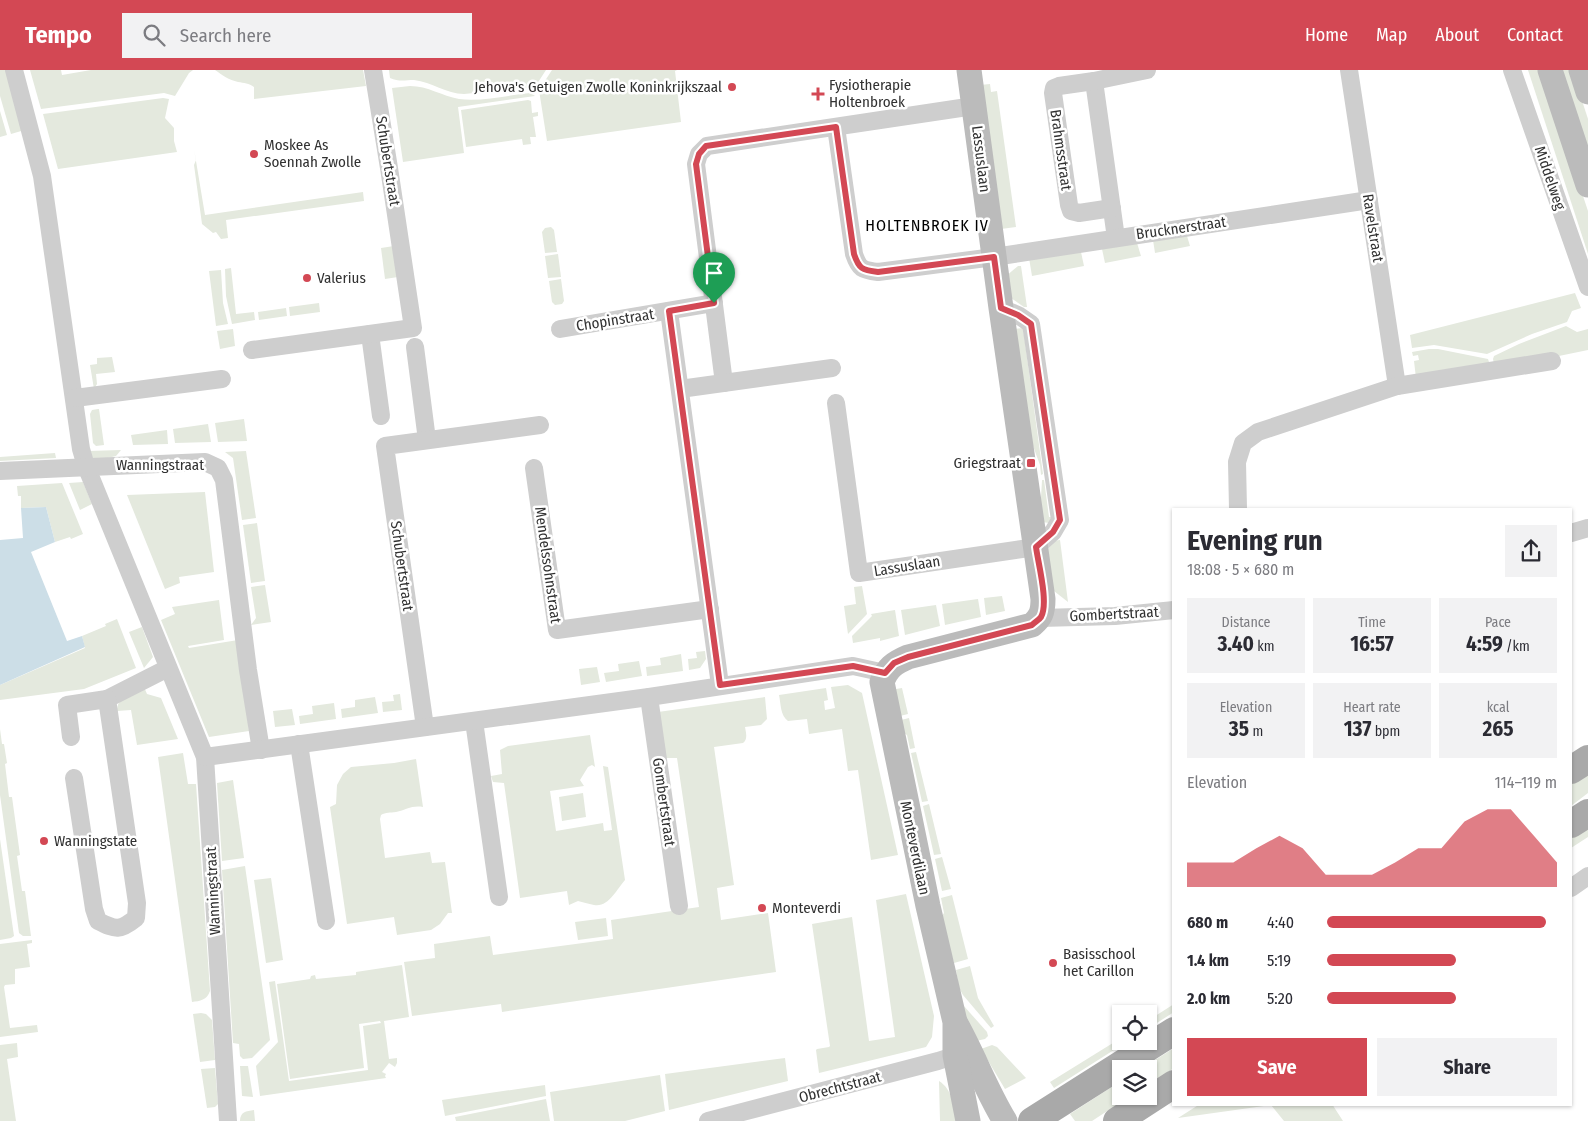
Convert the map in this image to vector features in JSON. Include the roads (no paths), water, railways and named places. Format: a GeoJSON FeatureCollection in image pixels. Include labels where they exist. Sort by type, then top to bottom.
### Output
{"type":"FeatureCollection","features":[{"type":"Feature","properties":{"kind":"main road"},"geometry":{"type":"LineString","coordinates":[[1572,769],[1588,759]]}},
{"type":"Feature","properties":{"kind":"main road"},"geometry":{"type":"LineString","coordinates":[[1572,823],[1588,813]]}},
{"type":"Feature","properties":{"kind":"main road"},"geometry":{"type":"LineString","coordinates":[[1032,1121],[1172,1032]]}},
{"type":"Feature","properties":{"kind":"main road"},"geometry":{"type":"LineString","coordinates":[[1118,1121],[1172,1085]]}},
{"type":"Feature","properties":{"kind":"street","name":"Wanningstraat"},"geometry":{"type":"LineString","coordinates":[[14,70],[42,176],[81,450],[205,757],[228,1121]]}},
{"type":"Feature","properties":{"kind":"street","name":"Schubertstraat"},"geometry":{"type":"LineString","coordinates":[[252,350],[412,328],[373,70]]}},
{"type":"Feature","properties":{"kind":"street","name":"Lassuslaan"},"geometry":{"type":"LineString","coordinates":[[968,70],[1044,600],[1040,618]]}},
{"type":"Feature","properties":{"kind":"street","name":"Brahmsstraat"},"geometry":{"type":"LineString","coordinates":[[1112,208],[1078,213],[1071,211],[1052,92],[1054,88],[1059,86],[1147,70]]}},
{"type":"Feature","properties":{"kind":"street","name":"Ravelstraat"},"geometry":{"type":"LineString","coordinates":[[1349,70],[1397,386]]}},
{"type":"Feature","properties":{"kind":"street","name":"Middelweg"},"geometry":{"type":"LineString","coordinates":[[1512,70],[1588,287]]}},
{"type":"Feature","properties":{"kind":"street"},"geometry":{"type":"LineString","coordinates":[[1550,70],[1588,185]]}},
{"type":"Feature","properties":{"kind":"street"},"geometry":{"type":"LineString","coordinates":[[1581,70],[1588,92]]}},
{"type":"Feature","properties":{"kind":"street"},"geometry":{"type":"LineString","coordinates":[[1094,81],[1116,238]]}},
{"type":"Feature","properties":{"kind":"street"},"geometry":{"type":"LineString","coordinates":[[724,383],[696,164],[699,154],[706,146],[974,106]]}},
{"type":"Feature","properties":{"kind":"street"},"geometry":{"type":"LineString","coordinates":[[836,127],[854,254],[858,265],[866,271],[878,272],[994,257]]}},
{"type":"Feature","properties":{"kind":"street","name":"Brucknerstraat"},"geometry":{"type":"LineString","coordinates":[[994,257],[1369,200]]}},
{"type":"Feature","properties":{"kind":"street","name":"Chopinstraat"},"geometry":{"type":"LineString","coordinates":[[560,329],[714,303]]}},
{"type":"Feature","properties":{"kind":"street","name":"Chopinstraat"},"geometry":{"type":"LineString","coordinates":[[669,311],[720,685]]}},
{"type":"Feature","properties":{"kind":"street"},"geometry":{"type":"LineString","coordinates":[[370,334],[381,416]]}},
{"type":"Feature","properties":{"kind":"street"},"geometry":{"type":"LineString","coordinates":[[415,347],[427,440]]}},
{"type":"Feature","properties":{"kind":"street"},"geometry":{"type":"LineString","coordinates":[[1238,508],[1237,462],[1242,443],[1258,432],[1397,386],[1552,361]]}},
{"type":"Feature","properties":{"kind":"street"},"geometry":{"type":"LineString","coordinates":[[680,389],[832,368]]}},
{"type":"Feature","properties":{"kind":"street"},"geometry":{"type":"LineString","coordinates":[[74,398],[222,378]]}},
{"type":"Feature","properties":{"kind":"street","name":"Lassuslaan"},"geometry":{"type":"LineString","coordinates":[[836,403],[859,573],[1036,547]]}},
{"type":"Feature","properties":{"kind":"street","name":"Schubertstraat"},"geometry":{"type":"LineString","coordinates":[[425,727],[385,446],[540,424]]}},
{"type":"Feature","properties":{"kind":"street","name":"Wanningstraat"},"geometry":{"type":"LineString","coordinates":[[86,466],[205,462],[218,468],[224,480],[248,670],[261,750]]}},
{"type":"Feature","properties":{"kind":"street"},"geometry":{"type":"LineString","coordinates":[[0,471],[86,466]]}},
{"type":"Feature","properties":{"kind":"street","name":"Mendelssohnstraat"},"geometry":{"type":"LineString","coordinates":[[534,468],[557,630],[710,609]]}},
{"type":"Feature","properties":{"kind":"street"},"geometry":{"type":"LineString","coordinates":[[1572,533],[1588,528]]}},
{"type":"Feature","properties":{"kind":"street","name":"Gombertstraat"},"geometry":{"type":"LineString","coordinates":[[885,673],[894,663],[908,657],[1020,629],[1032,625],[1040,618],[1115,616],[1172,610]]}},
{"type":"Feature","properties":{"kind":"street"},"geometry":{"type":"LineString","coordinates":[[205,757],[648,697],[853,666],[885,673]]}},
{"type":"Feature","properties":{"kind":"street"},"geometry":{"type":"LineString","coordinates":[[71,737],[67,705],[106,699],[168,668]]}},
{"type":"Feature","properties":{"kind":"street","name":"Monteverdilaan"},"geometry":{"type":"LineString","coordinates":[[885,673],[882,682],[883,692],[928,906],[963,1053],[968,1121]]}},
{"type":"Feature","properties":{"kind":"street","name":"Gombertstraat"},"geometry":{"type":"LineString","coordinates":[[648,697],[679,906]]}},
{"type":"Feature","properties":{"kind":"street"},"geometry":{"type":"LineString","coordinates":[[74,778],[98,921],[113,929],[125,927],[136,918],[138,903],[106,699]]}},
{"type":"Feature","properties":{"kind":"street"},"geometry":{"type":"LineString","coordinates":[[474,721],[499,897]]}},
{"type":"Feature","properties":{"kind":"street"},"geometry":{"type":"LineString","coordinates":[[299,744],[326,921]]}},
{"type":"Feature","properties":{"kind":"street"},"geometry":{"type":"LineString","coordinates":[[1572,887],[1588,876]]}},
{"type":"Feature","properties":{"kind":"street","name":"Monteverdilaan"},"geometry":{"type":"LineString","coordinates":[[963,1053],[1005,1121]]}},
{"type":"Feature","properties":{"kind":"street","name":"Obrechtstraat"},"geometry":{"type":"LineString","coordinates":[[708,1121],[963,1053]]}},
{"type":"Feature","properties":{"kind":"place","name":"Jehova's Getuigen Zwolle Koninkrijkszaal"},"geometry":{"type":"Point","coordinates":[732,87]}},
{"type":"Feature","properties":{"kind":"place","name":"Fysiotherapie Holtenbroek"},"geometry":{"type":"Point","coordinates":[818,94]}},
{"type":"Feature","properties":{"kind":"place","name":"Moskee As Soennah Zwolle"},"geometry":{"type":"Point","coordinates":[254,154]}},
{"type":"Feature","properties":{"kind":"place","name":"Valerius"},"geometry":{"type":"Point","coordinates":[307,278]}},
{"type":"Feature","properties":{"kind":"place","name":"Griegstraat"},"geometry":{"type":"Point","coordinates":[1031,463]}},
{"type":"Feature","properties":{"kind":"place","name":"Wanningstate"},"geometry":{"type":"Point","coordinates":[44,841]}},
{"type":"Feature","properties":{"kind":"place","name":"Monteverdi"},"geometry":{"type":"Point","coordinates":[762,908]}},
{"type":"Feature","properties":{"kind":"place","name":"Basisschool het Carillon"},"geometry":{"type":"Point","coordinates":[1053,963]}},
{"type":"Feature","properties":{"kind":"district","name":"HOLTENBROEK IV"},"geometry":{"type":"Point","coordinates":[927,225]}}]}
